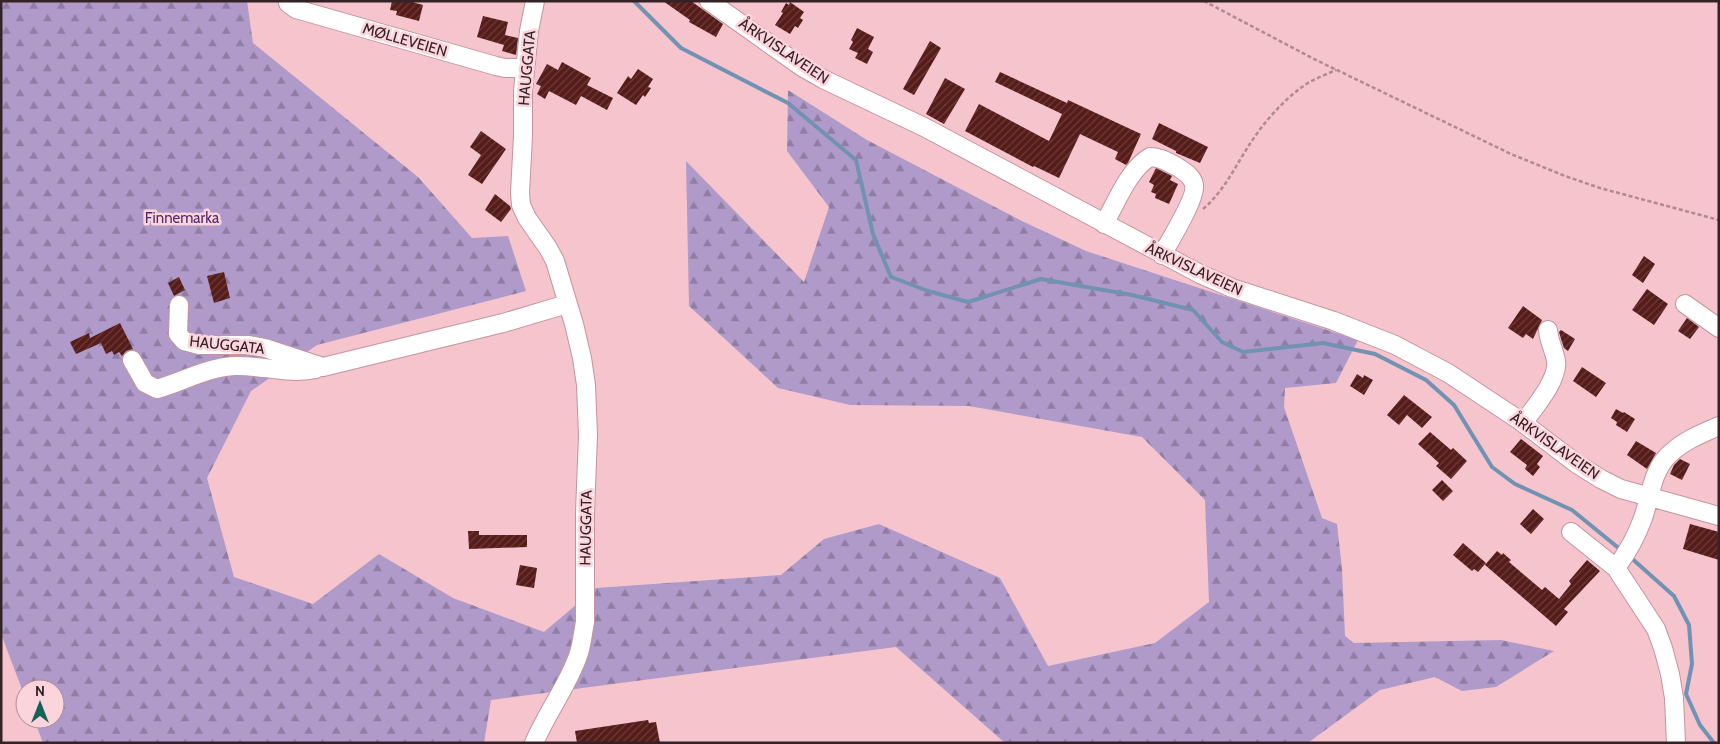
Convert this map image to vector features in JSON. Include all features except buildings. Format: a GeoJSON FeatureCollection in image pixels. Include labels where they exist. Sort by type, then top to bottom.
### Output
{"type":"FeatureCollection","features":[{"type":"Feature","properties":{"kind":"street","name":"HAUGGATA"},"geometry":{"type":"LineString","coordinates":[[534,743],[579,653],[585,622],[587,409],[582,358],[555,261],[521,205],[525,68],[535,1]]}},
{"type":"Feature","properties":{"kind":"street","name":"ÅRKVISLAVEIEN"},"geometry":{"type":"LineString","coordinates":[[710,1],[809,71],[843,90],[924,127],[1162,255],[1232,288],[1334,321],[1388,342],[1448,373],[1523,423],[1577,464],[1621,489],[1719,516]]}},
{"type":"Feature","properties":{"kind":"street","name":"MØLLEVEIEN"},"geometry":{"type":"LineString","coordinates":[[288,3],[296,9],[496,66],[525,68]]}},
{"type":"Feature","properties":{"kind":"street"},"geometry":{"type":"LineString","coordinates":[[1104,224],[1122,190],[1140,164],[1150,157],[1162,159],[1191,177],[1195,188],[1191,200],[1162,255]]}},
{"type":"Feature","properties":{"kind":"street"},"geometry":{"type":"LineString","coordinates":[[132,360],[145,383],[156,389],[199,374],[230,366],[299,371],[324,367],[503,323],[567,304]]}},
{"type":"Feature","properties":{"kind":"street"},"geometry":{"type":"LineString","coordinates":[[1685,304],[1719,328]]}},
{"type":"Feature","properties":{"kind":"street","name":"HAUGGATA"},"geometry":{"type":"LineString","coordinates":[[179,305],[178,334],[184,341],[199,345],[258,346],[324,367]]}},
{"type":"Feature","properties":{"kind":"street"},"geometry":{"type":"LineString","coordinates":[[1523,423],[1553,379],[1556,370],[1556,362],[1549,341],[1548,330]]}},
{"type":"Feature","properties":{"kind":"street"},"geometry":{"type":"LineString","coordinates":[[1622,559],[1644,517],[1654,480],[1661,465],[1671,452],[1719,426]]}},
{"type":"Feature","properties":{"kind":"street"},"geometry":{"type":"LineString","coordinates":[[1571,532],[1622,559],[1656,629],[1663,648],[1674,698],[1676,743]]}},
{"type":"Feature","properties":{"kind":"path"},"geometry":{"type":"LineString","coordinates":[[1204,1],[1336,70],[1541,167],[1636,198],[1719,220]]}},
{"type":"Feature","properties":{"kind":"path"},"geometry":{"type":"LineString","coordinates":[[1197,214],[1210,204],[1229,178],[1247,148],[1277,110],[1303,86],[1336,70]]}},
{"type":"Feature","properties":{"kind":"green space","name":"Finnemarka"},"geometry":{"type":"Polygon","coordinates":[[[1,1],[247,1],[253,43],[418,177],[472,238],[508,236],[526,291],[317,345],[251,391],[207,478],[234,577],[313,604],[379,554],[453,598],[544,632],[596,588],[781,575],[824,539],[879,524],[1000,578],[1048,666],[1155,643],[1209,602],[1205,500],[1142,437],[969,406],[850,405],[778,388],[689,306],[686,161],[804,282],[829,207],[787,151],[788,90],[867,140],[1022,221],[1086,251],[1358,340],[1336,383],[1285,388],[1284,407],[1322,518],[1337,524],[1342,569],[1345,636],[1354,643],[1501,640],[1554,651],[1496,687],[1462,691],[1435,677],[1380,690],[1309,742],[1005,743],[896,647],[491,700],[484,743],[43,743],[38,729],[65,729],[65,679],[18,679],[1,634],[1,1]]]}},
{"type":"Feature","properties":{"kind":"waterway"},"geometry":{"type":"LineString","coordinates":[[634,1],[681,48],[788,103],[856,160],[873,234],[891,277],[928,291],[968,302],[1041,279],[1132,295],[1193,310],[1222,342],[1243,352],[1323,343],[1375,354],[1426,380],[1454,405],[1492,467],[1515,484],[1572,510],[1621,550]]}},
{"type":"Feature","properties":{"kind":"waterway"},"geometry":{"type":"LineString","coordinates":[[1629,556],[1674,596],[1689,625],[1692,664],[1686,694],[1700,725],[1714,743]]}}]}
